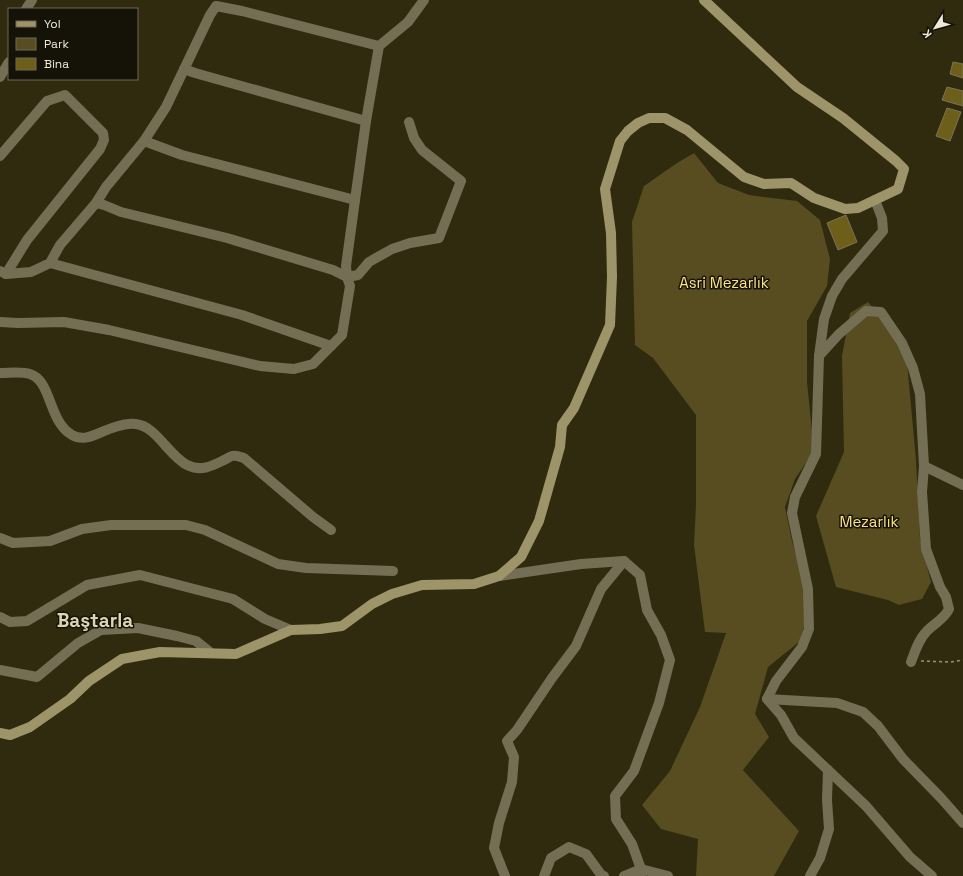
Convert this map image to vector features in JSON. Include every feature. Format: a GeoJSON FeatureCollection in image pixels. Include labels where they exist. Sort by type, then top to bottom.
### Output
{"type":"FeatureCollection","features":[{"type":"Feature","properties":{"kind":"main road"},"geometry":{"type":"LineString","coordinates":[[0,733],[10,735],[30,727],[70,699],[89,681],[122,658],[160,652],[236,654],[291,630],[320,629],[342,626],[372,604],[392,594],[422,585],[474,584],[499,576],[521,557],[540,522],[560,447],[562,425],[574,408],[610,325],[612,233],[605,189],[620,141],[628,131],[638,123],[649,118],[665,118],[687,130],[744,177],[764,184],[791,183],[814,198],[845,209],[858,208],[898,189],[904,169],[896,160],[844,118],[797,86],[704,0]]}},
{"type":"Feature","properties":{"kind":"street"},"geometry":{"type":"LineString","coordinates":[[0,322],[64,322],[109,330],[260,366],[294,369],[313,364],[342,334],[350,286],[346,266],[354,200],[379,46],[408,22],[424,0]]}},
{"type":"Feature","properties":{"kind":"street"},"geometry":{"type":"LineString","coordinates":[[3,272],[31,272],[50,263],[60,245],[96,203],[106,187],[144,141],[166,107],[210,15],[219,3],[242,11],[379,46]]}},
{"type":"Feature","properties":{"kind":"street"},"geometry":{"type":"LineString","coordinates":[[0,77],[8,64]]}},
{"type":"Feature","properties":{"kind":"street"},"geometry":{"type":"LineString","coordinates":[[184,69],[366,121]]}},
{"type":"Feature","properties":{"kind":"street"},"geometry":{"type":"LineString","coordinates":[[0,156],[47,101],[65,95],[103,133],[104,140],[100,150],[3,272]]}},
{"type":"Feature","properties":{"kind":"street"},"geometry":{"type":"LineString","coordinates":[[96,203],[121,212],[227,238],[333,270],[347,277],[358,275],[369,262],[392,249],[410,243],[439,238],[461,181],[422,150],[414,138],[409,122]]}},
{"type":"Feature","properties":{"kind":"street"},"geometry":{"type":"LineString","coordinates":[[144,141],[182,155],[354,200]]}},
{"type":"Feature","properties":{"kind":"street"},"geometry":{"type":"LineString","coordinates":[[767,699],[776,681],[802,647],[809,629],[808,588],[792,513],[795,497],[816,454],[819,356],[824,319],[832,296],[842,279],[883,231],[882,218],[875,200]]}},
{"type":"Feature","properties":{"kind":"street"},"geometry":{"type":"LineString","coordinates":[[50,263],[242,315],[331,346]]}},
{"type":"Feature","properties":{"kind":"street"},"geometry":{"type":"LineString","coordinates":[[819,356],[839,334],[866,311],[881,312],[902,343],[913,368],[920,394],[924,466],[922,492],[926,549],[940,587],[946,597],[949,609],[945,616],[927,631],[920,640],[911,662]]}},
{"type":"Feature","properties":{"kind":"street"},"geometry":{"type":"LineString","coordinates":[[0,373],[16,372],[31,374],[38,378],[43,383],[54,415],[63,428],[72,436],[83,438],[89,437],[112,427],[136,424],[151,430],[176,457],[186,465],[195,469],[206,468],[233,456],[244,458],[313,517],[331,530]]}},
{"type":"Feature","properties":{"kind":"street"},"geometry":{"type":"LineString","coordinates":[[924,466],[963,485]]}},
{"type":"Feature","properties":{"kind":"street"},"geometry":{"type":"LineString","coordinates":[[0,538],[13,543],[50,541],[82,529],[111,525],[186,525],[205,530],[278,564],[306,568],[393,571]]}},
{"type":"Feature","properties":{"kind":"street"},"geometry":{"type":"LineString","coordinates":[[499,576],[581,564],[624,561],[640,575],[647,610],[662,635],[670,660],[659,703],[634,771],[615,796],[616,819],[632,844],[641,872]]}},
{"type":"Feature","properties":{"kind":"street"},"geometry":{"type":"LineString","coordinates":[[505,876],[494,848],[499,823],[512,782],[514,757],[507,741],[517,730],[552,678],[576,646],[601,589],[624,561]]}},
{"type":"Feature","properties":{"kind":"street"},"geometry":{"type":"LineString","coordinates":[[0,617],[10,622],[27,621],[87,585],[140,575],[233,599],[265,619],[291,630]]}},
{"type":"Feature","properties":{"kind":"street"},"geometry":{"type":"LineString","coordinates":[[0,670],[38,677],[78,643],[101,630],[138,628],[177,636],[196,640],[211,653]]}},
{"type":"Feature","properties":{"kind":"street"},"geometry":{"type":"LineString","coordinates":[[767,699],[781,715],[794,738],[866,806],[910,857],[932,876]]}},
{"type":"Feature","properties":{"kind":"street"},"geometry":{"type":"LineString","coordinates":[[767,699],[837,703],[863,712],[878,726],[903,760],[941,798],[963,823]]}},
{"type":"Feature","properties":{"kind":"street"},"geometry":{"type":"LineString","coordinates":[[810,876],[820,858],[829,829],[827,800],[828,770]]}},
{"type":"Feature","properties":{"kind":"street"},"geometry":{"type":"LineString","coordinates":[[544,876],[551,858],[569,847],[586,854],[602,876],[604,876]]}},
{"type":"Feature","properties":{"kind":"street"},"geometry":{"type":"LineString","coordinates":[[624,876],[641,872],[668,876]]}},
{"type":"Feature","properties":{"kind":"path"},"geometry":{"type":"LineString","coordinates":[[911,662],[950,662],[963,660]]}},
{"type":"Feature","properties":{"kind":"green space","name":"Asri Mezarlık"},"geometry":{"type":"Polygon","coordinates":[[[694,153],[718,183],[749,195],[797,201],[820,220],[830,259],[827,286],[807,321],[807,382],[814,451],[795,479],[785,507],[792,541],[806,589],[805,624],[799,642],[768,667],[755,714],[769,737],[743,770],[799,831],[774,876],[696,876],[698,839],[661,829],[642,805],[670,771],[700,707],[726,633],[705,632],[694,545],[696,504],[696,415],[653,358],[635,345],[632,222],[644,186],[694,153]]]}},
{"type":"Feature","properties":{"kind":"green space","name":"Mezarlık"},"geometry":{"type":"Polygon","coordinates":[[[868,302],[888,326],[907,362],[916,460],[920,539],[931,582],[922,599],[899,605],[888,600],[836,587],[816,516],[844,452],[842,356],[850,313],[868,302]]]}},
{"type":"Feature","properties":{"kind":"building"},"geometry":{"type":"Polygon","coordinates":[[[953,62],[963,64],[963,78],[950,74],[953,62]]]}},
{"type":"Feature","properties":{"kind":"building"},"geometry":{"type":"Polygon","coordinates":[[[947,87],[963,91],[963,106],[942,100],[947,87]]]}},
{"type":"Feature","properties":{"kind":"building"},"geometry":{"type":"Polygon","coordinates":[[[947,108],[961,112],[950,141],[936,136],[947,108]]]}},
{"type":"Feature","properties":{"kind":"building"},"geometry":{"type":"Polygon","coordinates":[[[846,215],[857,242],[838,250],[827,223],[846,215]]]}},
{"type":"Feature","properties":{"kind":"district","name":"Baştarla"},"geometry":{"type":"Point","coordinates":[95,620]}}]}
